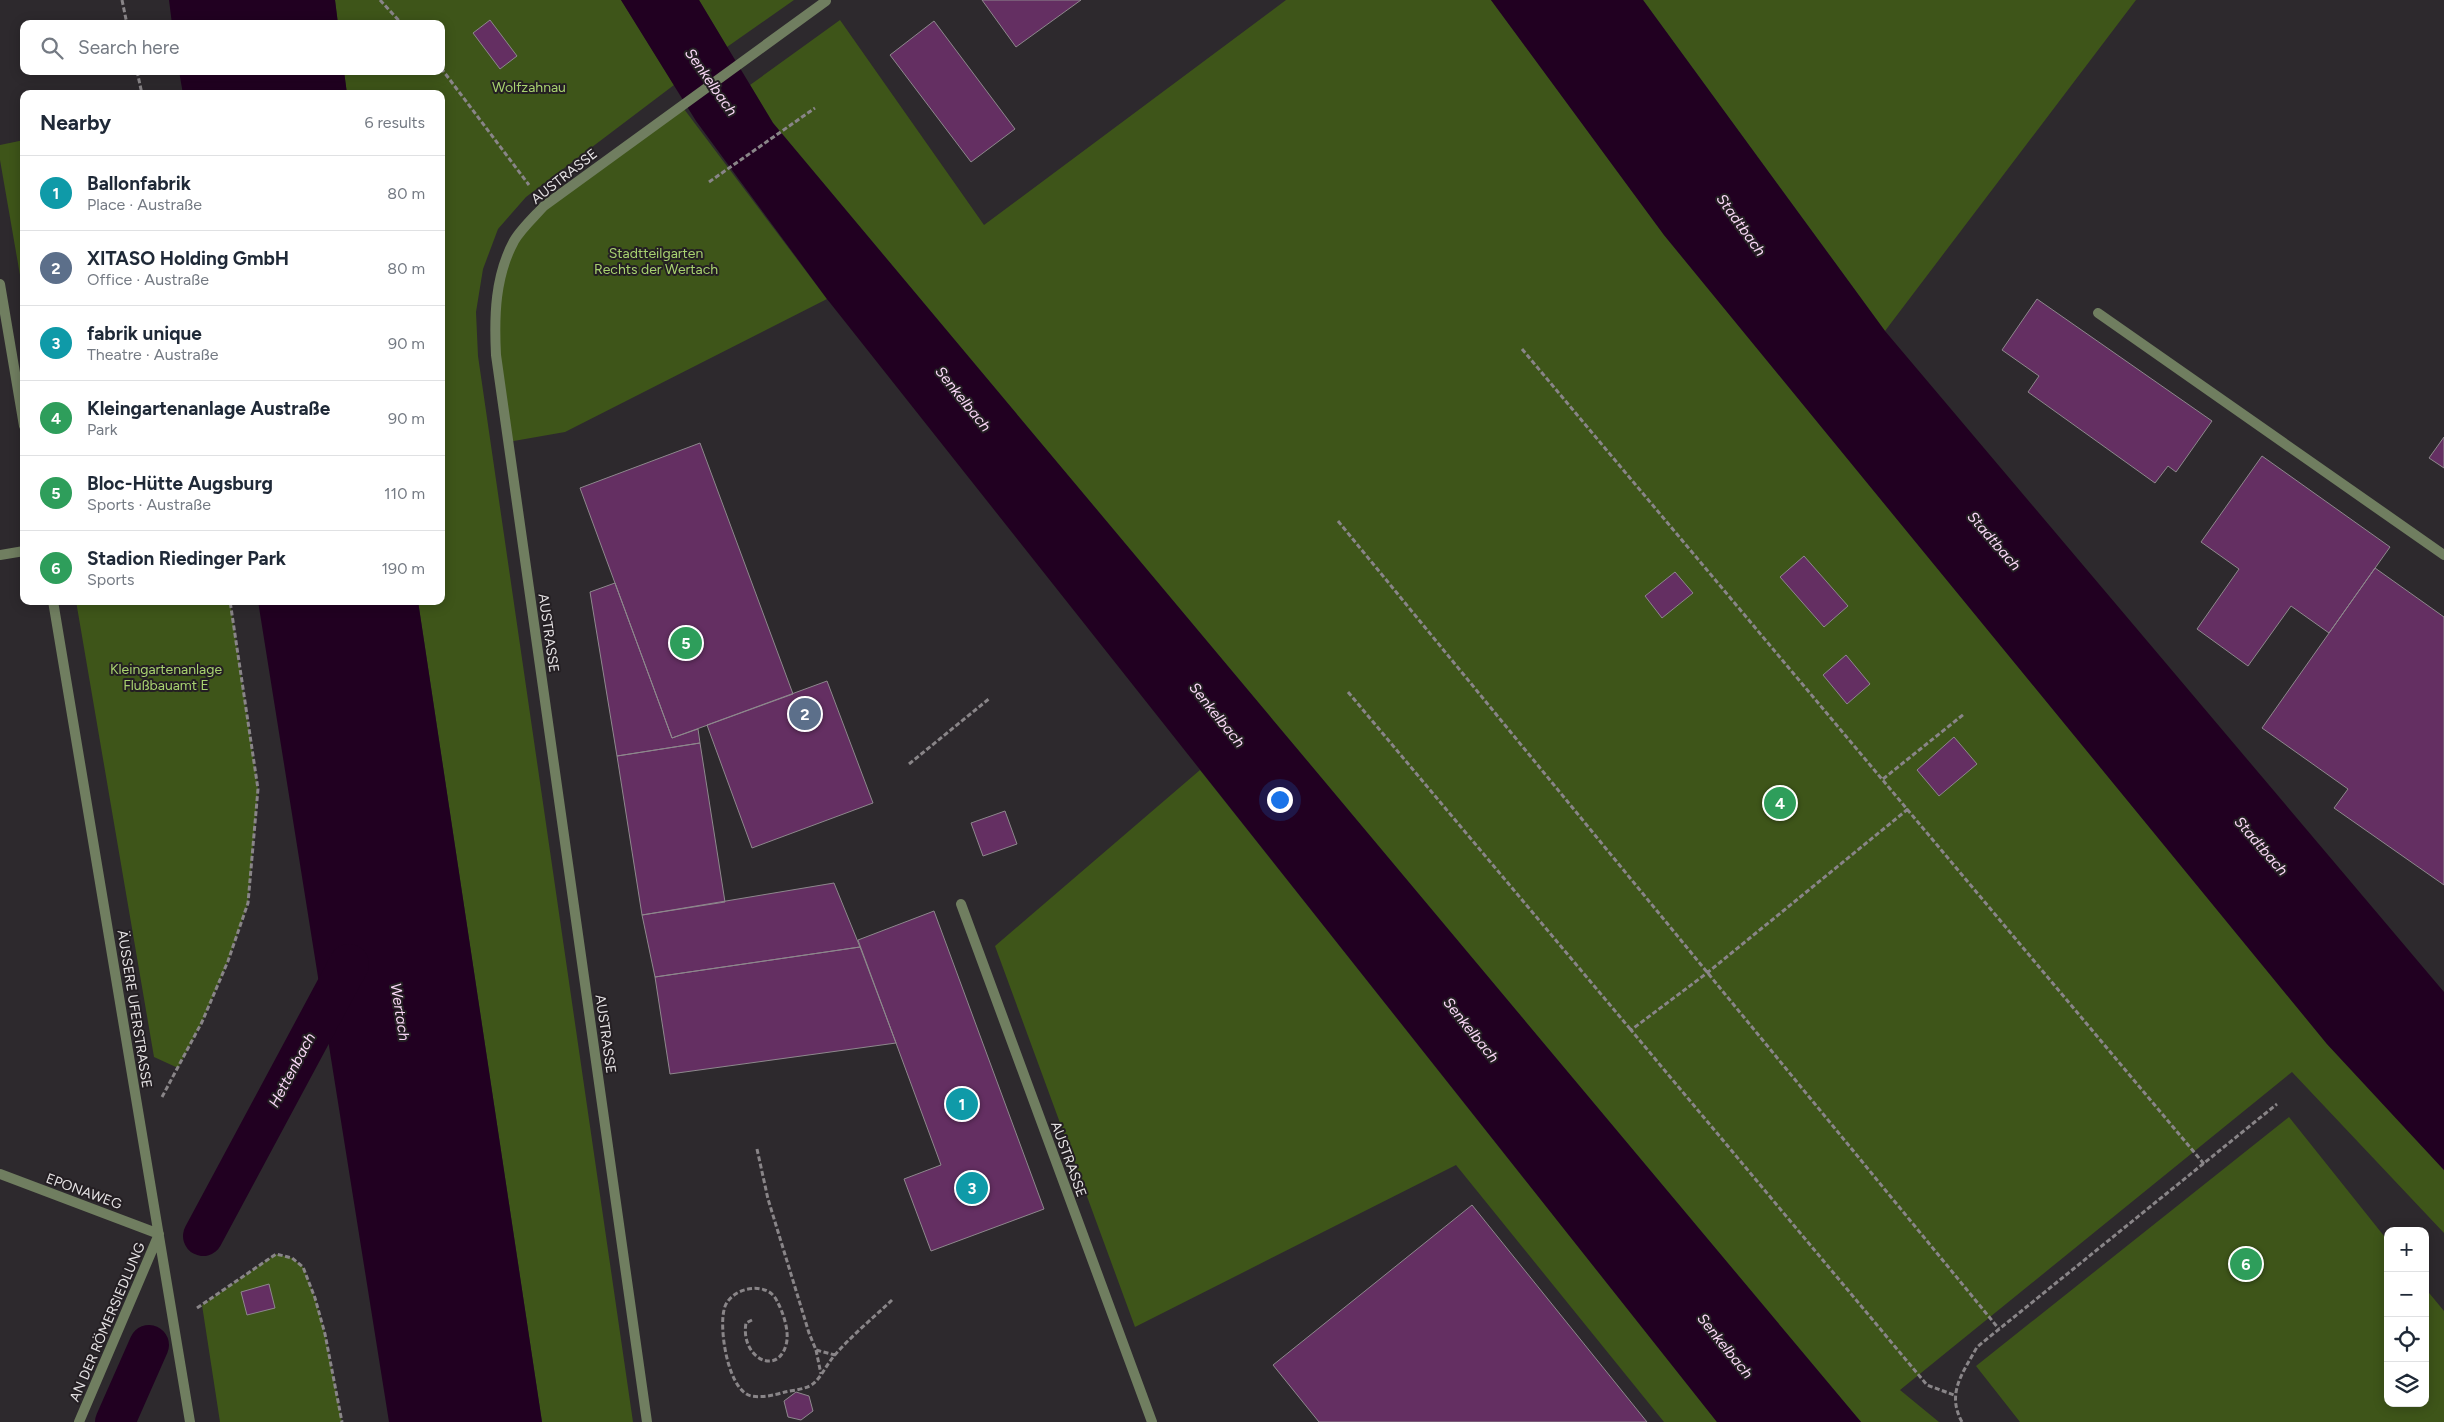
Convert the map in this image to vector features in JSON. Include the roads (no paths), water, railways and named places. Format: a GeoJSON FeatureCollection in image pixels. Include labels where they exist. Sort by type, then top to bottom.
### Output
{"type":"FeatureCollection","features":[{"type":"Feature","properties":{"kind":"street","name":"AUSTRASSE"},"geometry":{"type":"LineString","coordinates":[[647,1422],[496,354],[494,310],[501,274],[514,240],[544,206],[826,0]]}},
{"type":"Feature","properties":{"kind":"street"},"geometry":{"type":"LineString","coordinates":[[0,284],[20,402]]}},
{"type":"Feature","properties":{"kind":"street"},"geometry":{"type":"LineString","coordinates":[[2098,313],[2444,555]]}},
{"type":"Feature","properties":{"kind":"street"},"geometry":{"type":"LineString","coordinates":[[0,555],[20,552]]}},
{"type":"Feature","properties":{"kind":"street","name":"ÄUSSERE UFERSTRASSE"},"geometry":{"type":"LineString","coordinates":[[54,605],[190,1422]]}},
{"type":"Feature","properties":{"kind":"street","name":"AUSTRASSE"},"geometry":{"type":"LineString","coordinates":[[961,904],[1152,1422]]}},
{"type":"Feature","properties":{"kind":"street","name":"EPONAWEG"},"geometry":{"type":"LineString","coordinates":[[0,1174],[159,1234]]}},
{"type":"Feature","properties":{"kind":"street","name":"AN DER RÖMERSIEDLUNG"},"geometry":{"type":"LineString","coordinates":[[80,1422],[159,1234]]}},
{"type":"Feature","properties":{"kind":"water"},"geometry":{"type":"Polygon","coordinates":[[[169,0],[335,0],[338,20],[172,20],[169,0]]]}},
{"type":"Feature","properties":{"kind":"water","name":"Senkelbach"},"geometry":{"type":"Polygon","coordinates":[[[621,0],[699,0],[773,123],[1861,1422],[1717,1422],[827,299],[696,121],[621,0]]]}},
{"type":"Feature","properties":{"kind":"water","name":"Stadtbach"},"geometry":{"type":"Polygon","coordinates":[[[1491,0],[1643,0],[1885,331],[2444,992],[2444,1170],[2327,1044],[1664,235],[1491,0]]]}},
{"type":"Feature","properties":{"kind":"water"},"geometry":{"type":"Polygon","coordinates":[[[180,75],[345,75],[346,90],[182,90],[180,75]]]}},
{"type":"Feature","properties":{"kind":"water","name":"Wertach"},"geometry":{"type":"Polygon","coordinates":[[[259,605],[419,605],[542,1422],[389,1422],[259,605]]]}},
{"type":"Feature","properties":{"kind":"waterway","name":"Hettenbach"},"geometry":{"type":"LineString","coordinates":[[203,1236],[349,964]]}},
{"type":"Feature","properties":{"kind":"waterway","name":"Hettenbach"},"geometry":{"type":"LineString","coordinates":[[115,1422],[149,1345]]}},
{"type":"Feature","properties":{"kind":"place","name":"Bloc-Hütte Augsburg"},"geometry":{"type":"Point","coordinates":[686,643]}},
{"type":"Feature","properties":{"kind":"place","name":"XITASO Holding GmbH"},"geometry":{"type":"Point","coordinates":[805,714]}},
{"type":"Feature","properties":{"kind":"place","name":"Kleingartenanlage Austraße"},"geometry":{"type":"Point","coordinates":[1780,803]}},
{"type":"Feature","properties":{"kind":"place","name":"Ballonfabrik"},"geometry":{"type":"Point","coordinates":[962,1104]}},
{"type":"Feature","properties":{"kind":"place","name":"fabrik unique"},"geometry":{"type":"Point","coordinates":[972,1188]}},
{"type":"Feature","properties":{"kind":"place","name":"Stadion Riedinger Park"},"geometry":{"type":"Point","coordinates":[2246,1264]}},
{"type":"Feature","properties":{"kind":"park label","name":"Wolfzahnau"},"geometry":{"type":"Point","coordinates":[529,87]}},
{"type":"Feature","properties":{"kind":"park label","name":"Stadtteilgarten Rechts der Wertach"},"geometry":{"type":"Point","coordinates":[656,262]}},
{"type":"Feature","properties":{"kind":"park label","name":"Kleingartenanlage Flußbauamt E"},"geometry":{"type":"Point","coordinates":[166,678]}}]}
